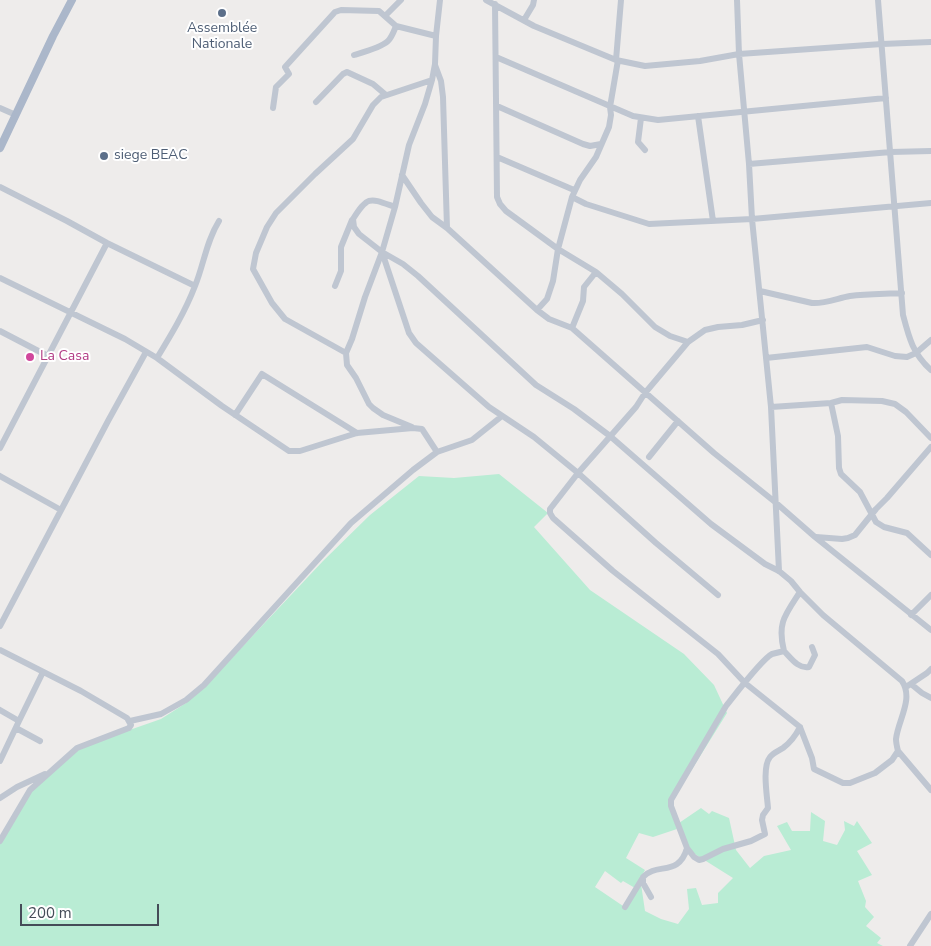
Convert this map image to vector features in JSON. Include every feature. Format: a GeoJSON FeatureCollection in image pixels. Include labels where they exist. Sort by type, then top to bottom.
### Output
{"type":"FeatureCollection","features":[{"type":"Feature","properties":{"kind":"main road"},"geometry":{"type":"LineString","coordinates":[[0,148],[72,0]]}},
{"type":"Feature","properties":{"kind":"street"},"geometry":{"type":"LineString","coordinates":[[385,16],[401,0]]}},
{"type":"Feature","properties":{"kind":"street"},"geometry":{"type":"LineString","coordinates":[[414,428],[383,415],[369,404],[347,365],[346,353],[382,252],[395,207],[409,145],[432,80],[440,0],[434,0]]}},
{"type":"Feature","properties":{"kind":"street"},"geometry":{"type":"LineString","coordinates":[[486,0],[534,26],[617,60],[645,66],[700,61],[739,54],[931,42]]}},
{"type":"Feature","properties":{"kind":"street"},"geometry":{"type":"LineString","coordinates":[[524,20],[534,0]]}},
{"type":"Feature","properties":{"kind":"street"},"geometry":{"type":"LineString","coordinates":[[537,310],[546,300],[554,281],[558,249],[573,193],[596,157],[609,127],[617,60],[621,0]]}},
{"type":"Feature","properties":{"kind":"street"},"geometry":{"type":"LineString","coordinates":[[736,0],[752,218],[771,407],[779,571]]}},
{"type":"Feature","properties":{"kind":"street"},"geometry":{"type":"LineString","coordinates":[[878,0],[903,315],[909,339],[916,353],[931,370]]}},
{"type":"Feature","properties":{"kind":"street"},"geometry":{"type":"LineString","coordinates":[[495,4],[497,198],[500,204],[506,212],[558,249],[596,272],[622,294],[655,327],[670,336],[688,342]]}},
{"type":"Feature","properties":{"kind":"street"},"geometry":{"type":"LineString","coordinates":[[273,108],[276,88],[289,74],[285,67],[335,12],[341,10],[379,11],[396,26],[436,36]]}},
{"type":"Feature","properties":{"kind":"street"},"geometry":{"type":"LineString","coordinates":[[354,55],[365,52],[387,41],[396,26]]}},
{"type":"Feature","properties":{"kind":"street"},"geometry":{"type":"LineString","coordinates":[[496,57],[633,116],[658,120],[886,98]]}},
{"type":"Feature","properties":{"kind":"street"},"geometry":{"type":"LineString","coordinates":[[435,64],[441,81],[443,97],[447,228]]}},
{"type":"Feature","properties":{"kind":"street"},"geometry":{"type":"LineString","coordinates":[[316,102],[346,72],[373,84],[386,95]]}},
{"type":"Feature","properties":{"kind":"street"},"geometry":{"type":"LineString","coordinates":[[346,353],[285,319],[272,303],[253,269],[256,253],[267,227],[276,213],[314,174],[353,139],[373,104],[381,97],[432,80]]}},
{"type":"Feature","properties":{"kind":"street"},"geometry":{"type":"LineString","coordinates":[[497,106],[583,144],[590,146],[601,144]]}},
{"type":"Feature","properties":{"kind":"street"},"geometry":{"type":"LineString","coordinates":[[0,108],[16,115]]}},
{"type":"Feature","properties":{"kind":"street"},"geometry":{"type":"LineString","coordinates":[[698,116],[713,221]]}},
{"type":"Feature","properties":{"kind":"street"},"geometry":{"type":"LineString","coordinates":[[641,118],[638,142],[645,150]]}},
{"type":"Feature","properties":{"kind":"street"},"geometry":{"type":"LineString","coordinates":[[749,164],[931,150]]}},
{"type":"Feature","properties":{"kind":"street"},"geometry":{"type":"LineString","coordinates":[[497,157],[573,193],[586,204],[649,224],[713,221],[931,203]]}},
{"type":"Feature","properties":{"kind":"street"},"geometry":{"type":"LineString","coordinates":[[402,175],[432,217],[447,228],[537,310],[549,319],[572,328],[714,453],[776,502],[814,537],[931,630]]}},
{"type":"Feature","properties":{"kind":"street"},"geometry":{"type":"LineString","coordinates":[[0,187],[195,286]]}},
{"type":"Feature","properties":{"kind":"street"},"geometry":{"type":"LineString","coordinates":[[335,286],[341,271],[341,247],[353,219],[362,205],[370,200],[375,200],[395,207]]}},
{"type":"Feature","properties":{"kind":"street"},"geometry":{"type":"LineString","coordinates":[[353,219],[354,227],[359,234],[418,276],[536,386],[574,409],[610,436],[711,524],[791,581],[823,615],[902,681],[931,698]]}},
{"type":"Feature","properties":{"kind":"street"},"geometry":{"type":"LineString","coordinates":[[157,358],[181,318],[195,286],[211,233],[219,221]]}},
{"type":"Feature","properties":{"kind":"street"},"geometry":{"type":"LineString","coordinates":[[0,448],[107,243]]}},
{"type":"Feature","properties":{"kind":"street"},"geometry":{"type":"LineString","coordinates":[[382,252],[412,338],[489,407],[534,437],[578,473],[656,543],[718,595]]}},
{"type":"Feature","properties":{"kind":"street"},"geometry":{"type":"LineString","coordinates":[[572,328],[583,301],[584,287],[596,272]]}},
{"type":"Feature","properties":{"kind":"street"},"geometry":{"type":"LineString","coordinates":[[0,278],[126,339],[157,358],[235,415],[289,451],[300,451],[357,433],[414,428],[422,429],[437,452]]}},
{"type":"Feature","properties":{"kind":"street"},"geometry":{"type":"LineString","coordinates":[[760,291],[819,303],[851,296],[902,293]]}},
{"type":"Feature","properties":{"kind":"street"},"geometry":{"type":"LineString","coordinates":[[763,320],[705,330],[688,342],[645,393],[636,407],[578,473],[550,508],[550,513],[553,518],[613,571],[718,654],[745,683],[800,727],[812,758],[814,769],[843,783],[850,783],[875,773],[892,760],[898,750]]}},
{"type":"Feature","properties":{"kind":"street"},"geometry":{"type":"LineString","coordinates":[[0,331],[48,356]]}},
{"type":"Feature","properties":{"kind":"street"},"geometry":{"type":"LineString","coordinates":[[766,358],[867,347],[895,356],[907,357],[916,353],[931,340]]}},
{"type":"Feature","properties":{"kind":"street"},"geometry":{"type":"LineString","coordinates":[[0,626],[146,352]]}},
{"type":"Feature","properties":{"kind":"street"},"geometry":{"type":"LineString","coordinates":[[235,415],[262,374],[357,433]]}},
{"type":"Feature","properties":{"kind":"street"},"geometry":{"type":"LineString","coordinates":[[771,407],[831,403],[842,400],[882,401],[895,404],[906,412],[931,438]]}},
{"type":"Feature","properties":{"kind":"street"},"geometry":{"type":"LineString","coordinates":[[831,403],[838,436],[840,472],[843,477],[860,492],[876,522],[884,528],[907,532],[931,555]]}},
{"type":"Feature","properties":{"kind":"street"},"geometry":{"type":"LineString","coordinates":[[130,721],[161,714],[186,700],[204,685],[351,524],[413,470],[437,452],[472,440],[502,416]]}},
{"type":"Feature","properties":{"kind":"street"},"geometry":{"type":"LineString","coordinates":[[649,456],[678,421]]}},
{"type":"Feature","properties":{"kind":"street"},"geometry":{"type":"LineString","coordinates":[[814,537],[842,539],[855,535],[931,447]]}},
{"type":"Feature","properties":{"kind":"street"},"geometry":{"type":"LineString","coordinates":[[0,476],[61,510]]}},
{"type":"Feature","properties":{"kind":"street"},"geometry":{"type":"LineString","coordinates":[[800,592],[784,617],[781,638],[784,651],[800,666],[805,668],[810,667],[812,662],[814,655],[812,647]]}},
{"type":"Feature","properties":{"kind":"street"},"geometry":{"type":"LineString","coordinates":[[911,615],[931,595]]}},
{"type":"Feature","properties":{"kind":"street"},"geometry":{"type":"LineString","coordinates":[[0,650],[81,691],[130,721]]}},
{"type":"Feature","properties":{"kind":"street"},"geometry":{"type":"LineString","coordinates":[[784,651],[772,654],[766,658],[726,706],[671,800],[671,806],[687,848],[694,857],[699,860],[703,859],[723,849],[751,841],[765,834],[762,815],[768,808],[767,763],[769,758],[794,737],[800,727]]}},
{"type":"Feature","properties":{"kind":"street"},"geometry":{"type":"LineString","coordinates":[[908,685],[927,674],[931,669]]}},
{"type":"Feature","properties":{"kind":"street"},"geometry":{"type":"LineString","coordinates":[[0,761],[43,672]]}},
{"type":"Feature","properties":{"kind":"street"},"geometry":{"type":"LineString","coordinates":[[908,685],[906,703],[896,740],[898,750],[931,790]]}},
{"type":"Feature","properties":{"kind":"street"},"geometry":{"type":"LineString","coordinates":[[0,710],[19,721]]}},
{"type":"Feature","properties":{"kind":"street"},"geometry":{"type":"LineString","coordinates":[[0,841],[30,790],[77,748],[128,728],[131,725],[130,721]]}},
{"type":"Feature","properties":{"kind":"street"},"geometry":{"type":"LineString","coordinates":[[16,728],[40,741]]}},
{"type":"Feature","properties":{"kind":"street"},"geometry":{"type":"LineString","coordinates":[[0,798],[16,787],[52,771]]}},
{"type":"Feature","properties":{"kind":"street"},"geometry":{"type":"LineString","coordinates":[[625,907],[647,873],[673,866],[685,854],[687,848]]}},
{"type":"Feature","properties":{"kind":"street"},"geometry":{"type":"LineString","coordinates":[[643,878],[643,884],[651,897]]}},
{"type":"Feature","properties":{"kind":"street"},"geometry":{"type":"LineString","coordinates":[[910,946],[931,916]]}},
{"type":"Feature","properties":{"kind":"green space"},"geometry":{"type":"Polygon","coordinates":[[[499,474],[548,513],[534,527],[590,590],[684,654],[714,685],[727,713],[669,806],[677,829],[653,837],[639,833],[626,858],[645,870],[635,888],[623,881],[621,883],[605,871],[595,887],[626,908],[641,884],[645,911],[661,919],[678,924],[689,909],[687,889],[696,888],[702,905],[718,903],[718,893],[733,878],[690,851],[679,823],[701,808],[709,814],[712,811],[729,818],[736,850],[750,868],[764,856],[791,850],[777,826],[787,822],[792,831],[810,831],[811,812],[825,821],[823,841],[837,845],[845,830],[844,821],[854,826],[857,821],[872,843],[857,851],[872,875],[858,881],[866,901],[865,907],[874,917],[866,926],[881,938],[877,943],[883,946],[0,946],[0,840],[31,790],[78,748],[161,719],[186,703],[211,680],[323,561],[370,515],[419,476],[454,478],[499,474]]]}},
{"type":"Feature","properties":{"kind":"place","name":"Assemblée Nationale"},"geometry":{"type":"Point","coordinates":[222,13]}},
{"type":"Feature","properties":{"kind":"place","name":"siege BEAC"},"geometry":{"type":"Point","coordinates":[104,156]}},
{"type":"Feature","properties":{"kind":"place","name":"La Casa"},"geometry":{"type":"Point","coordinates":[30,357]}}]}
